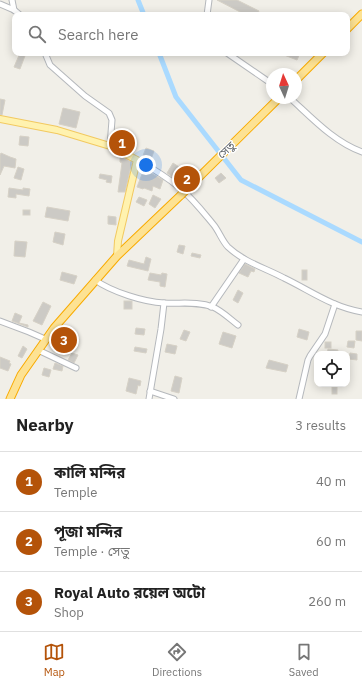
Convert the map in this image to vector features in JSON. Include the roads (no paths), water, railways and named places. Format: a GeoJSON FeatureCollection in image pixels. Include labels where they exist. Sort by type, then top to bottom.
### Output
{"type":"FeatureCollection","features":[{"type":"Feature","properties":{"kind":"highway"},"geometry":{"type":"LineString","coordinates":[[350,26],[362,14]]}},
{"type":"Feature","properties":{"kind":"highway"},"geometry":{"type":"LineString","coordinates":[[302,74],[319,56]]}},
{"type":"Feature","properties":{"kind":"highway","name":"সেতু"},"geometry":{"type":"LineString","coordinates":[[10,399],[21,375],[45,339],[116,256],[181,195],[273,104]]}},
{"type":"Feature","properties":{"kind":"main road"},"geometry":{"type":"LineString","coordinates":[[0,119],[57,130],[110,146],[137,160],[116,256]]}},
{"type":"Feature","properties":{"kind":"street"},"geometry":{"type":"LineString","coordinates":[[12,0],[14,10]]}},
{"type":"Feature","properties":{"kind":"street"},"geometry":{"type":"LineString","coordinates":[[207,12],[209,0]]}},
{"type":"Feature","properties":{"kind":"street"},"geometry":{"type":"LineString","coordinates":[[0,4],[16,12]]}},
{"type":"Feature","properties":{"kind":"street"},"geometry":{"type":"LineString","coordinates":[[46,56],[50,65],[85,96],[109,113],[112,120],[110,146]]}},
{"type":"Feature","properties":{"kind":"street"},"geometry":{"type":"LineString","coordinates":[[231,56],[266,80]]}},
{"type":"Feature","properties":{"kind":"street"},"geometry":{"type":"LineString","coordinates":[[297,104],[326,130],[343,142],[362,152]]}},
{"type":"Feature","properties":{"kind":"street"},"geometry":{"type":"LineString","coordinates":[[137,160],[180,188],[218,229],[227,246],[244,259],[335,304],[362,312]]}},
{"type":"Feature","properties":{"kind":"street"},"geometry":{"type":"LineString","coordinates":[[211,307],[244,259]]}},
{"type":"Feature","properties":{"kind":"street"},"geometry":{"type":"LineString","coordinates":[[95,280],[118,292],[147,300],[164,303],[186,303],[211,307],[238,325]]}},
{"type":"Feature","properties":{"kind":"street"},"geometry":{"type":"LineString","coordinates":[[149,399],[164,303]]}},
{"type":"Feature","properties":{"kind":"street"},"geometry":{"type":"LineString","coordinates":[[299,399],[308,360],[326,334],[335,304]]}},
{"type":"Feature","properties":{"kind":"street"},"geometry":{"type":"LineString","coordinates":[[0,322],[45,339]]}},
{"type":"Feature","properties":{"kind":"street"},"geometry":{"type":"LineString","coordinates":[[38,350],[76,368]]}},
{"type":"Feature","properties":{"kind":"street"},"geometry":{"type":"LineString","coordinates":[[150,391],[174,399]]}},
{"type":"Feature","properties":{"kind":"waterway"},"geometry":{"type":"LineString","coordinates":[[138,0],[143,12]]}},
{"type":"Feature","properties":{"kind":"waterway"},"geometry":{"type":"LineString","coordinates":[[160,56],[176,97],[241,180],[362,242]]}},
{"type":"Feature","properties":{"kind":"place","name":"কালি মন্দির"},"geometry":{"type":"Point","coordinates":[122,143]}},
{"type":"Feature","properties":{"kind":"place","name":"পূজা মন্দির"},"geometry":{"type":"Point","coordinates":[187,179]}},
{"type":"Feature","properties":{"kind":"place","name":"Royal Auto রয়েল অটো"},"geometry":{"type":"Point","coordinates":[64,340]}}]}
